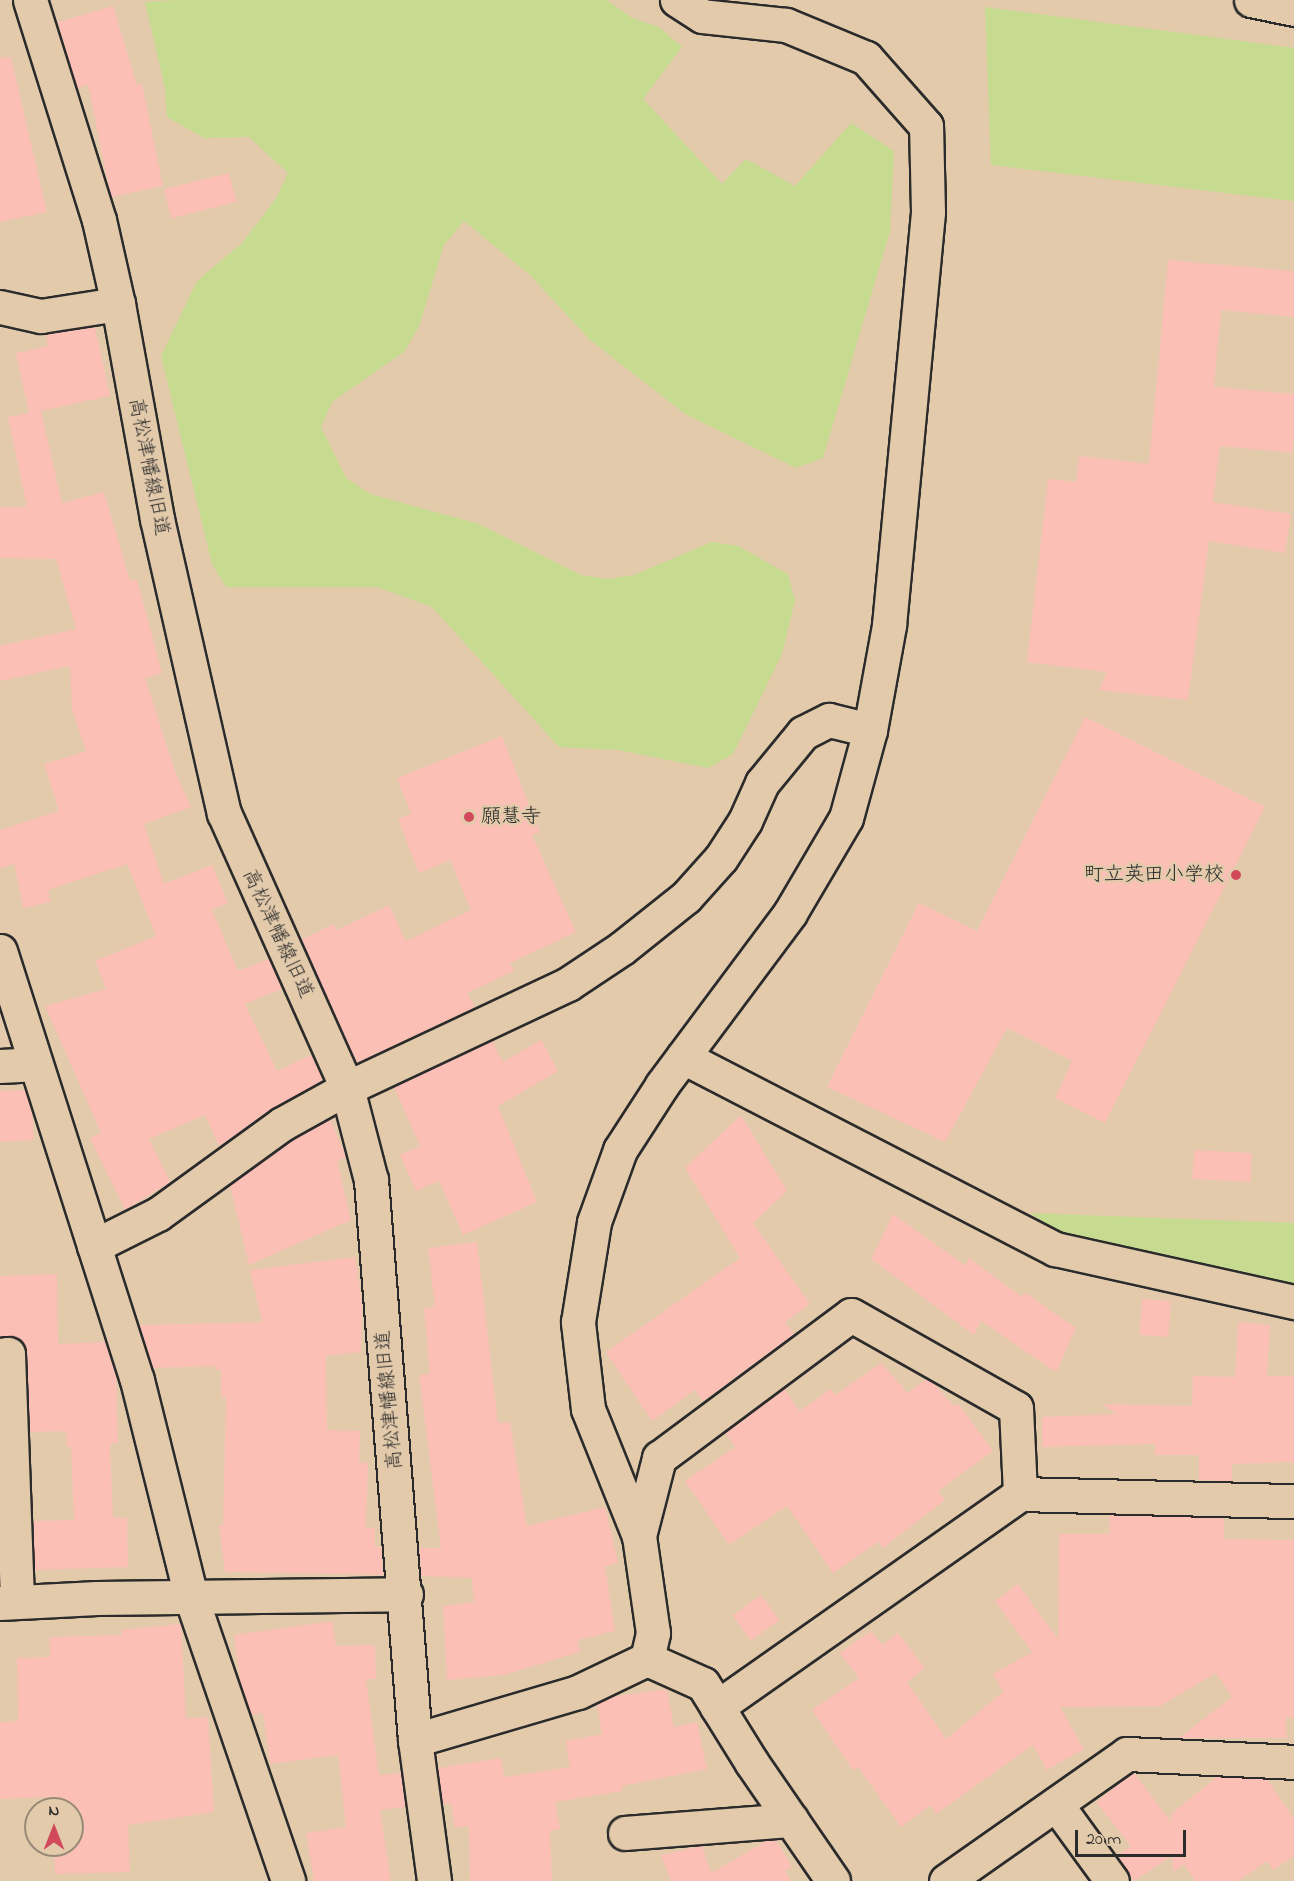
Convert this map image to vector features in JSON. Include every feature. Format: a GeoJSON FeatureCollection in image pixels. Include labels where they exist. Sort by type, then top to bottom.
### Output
{"type":"FeatureCollection","features":[{"type":"Feature","properties":{"kind":"street","name":"高松津幡線旧道"},"geometry":{"type":"LineString","coordinates":[[30,0],[99,220],[118,304],[157,519],[224,813],[347,1088],[371,1180],[406,1594],[415,1740],[434,1881]]}},
{"type":"Feature","properties":{"kind":"street"},"geometry":{"type":"LineString","coordinates":[[647,1659],[653,1633],[639,1536],[588,1408],[578,1322],[594,1222],[620,1149],[683,1057],[790,913],[846,818],[870,730],[889,625],[927,223],[926,126],[866,58],[786,25],[702,16],[677,0]]}},
{"type":"Feature","properties":{"kind":"street"},"geometry":{"type":"LineString","coordinates":[[1251,0],[1294,9]]}},
{"type":"Feature","properties":{"kind":"street"},"geometry":{"type":"LineString","coordinates":[[0,306],[41,316],[118,304]]}},
{"type":"Feature","properties":{"kind":"street"},"geometry":{"type":"LineString","coordinates":[[94,1246],[158,1214],[282,1124],[347,1088],[568,984],[622,948],[686,897],[721,858],[745,821],[762,783],[803,733],[829,720],[870,730]]}},
{"type":"Feature","properties":{"kind":"street"},"geometry":{"type":"LineString","coordinates":[[0,951],[34,1064],[137,1380],[191,1597],[288,1881]]}},
{"type":"Feature","properties":{"kind":"street"},"geometry":{"type":"LineString","coordinates":[[683,1057],[1054,1249],[1294,1302]]}},
{"type":"Feature","properties":{"kind":"street"},"geometry":{"type":"LineString","coordinates":[[0,1066],[34,1064]]}},
{"type":"Feature","properties":{"kind":"street"},"geometry":{"type":"LineString","coordinates":[[639,1536],[659,1458],[851,1315],[1016,1408],[1020,1494]]}},
{"type":"Feature","properties":{"kind":"street"},"geometry":{"type":"LineString","coordinates":[[0,1354],[8,1354],[8,1603],[191,1597],[406,1594]]}},
{"type":"Feature","properties":{"kind":"street"},"geometry":{"type":"LineString","coordinates":[[717,1707],[1020,1494],[1294,1501]]}},
{"type":"Feature","properties":{"kind":"street"},"geometry":{"type":"LineString","coordinates":[[415,1740],[578,1692],[647,1659],[703,1684],[791,1820],[834,1881]]}},
{"type":"Feature","properties":{"kind":"street"},"geometry":{"type":"LineString","coordinates":[[946,1881],[1126,1754],[1294,1762]]}},
{"type":"Feature","properties":{"kind":"street"},"geometry":{"type":"LineString","coordinates":[[1056,1804],[1112,1881]]}},
{"type":"Feature","properties":{"kind":"street"},"geometry":{"type":"LineString","coordinates":[[626,1833],[791,1820]]}},
{"type":"Feature","properties":{"kind":"green space"},"geometry":{"type":"Polygon","coordinates":[[[177,0],[607,0],[632,18],[659,27],[682,47],[643,99],[722,184],[746,159],[795,186],[851,123],[894,151],[890,231],[823,458],[796,468],[685,414],[590,340],[530,275],[464,221],[444,245],[419,326],[405,351],[332,402],[321,427],[346,478],[370,494],[479,524],[581,575],[607,579],[634,575],[712,542],[738,546],[788,574],[795,600],[782,654],[733,754],[708,768],[618,750],[559,747],[432,607],[377,587],[226,587],[212,564],[161,356],[197,281],[242,243],[277,197],[288,173],[249,137],[204,138],[167,117],[165,88],[145,2],[177,0]]]}},
{"type":"Feature","properties":{"kind":"green space"},"geometry":{"type":"Polygon","coordinates":[[[985,7],[1294,48],[1294,201],[991,165],[985,7]]]}},
{"type":"Feature","properties":{"kind":"green space"},"geometry":{"type":"Polygon","coordinates":[[[1030,1213],[1294,1223],[1294,1291],[1064,1236],[1030,1213]]]}},
{"type":"Feature","properties":{"kind":"building"},"geometry":{"type":"Polygon","coordinates":[[[113,6],[137,85],[142,84],[163,186],[111,197],[88,85],[77,88],[58,22],[113,6]]]}},
{"type":"Feature","properties":{"kind":"building"},"geometry":{"type":"Polygon","coordinates":[[[11,57],[47,212],[0,222],[0,58],[11,57]]]}},
{"type":"Feature","properties":{"kind":"building"},"geometry":{"type":"Polygon","coordinates":[[[229,173],[236,202],[171,218],[164,189],[229,173]]]}},
{"type":"Feature","properties":{"kind":"building"},"geometry":{"type":"Polygon","coordinates":[[[1168,260],[1294,271],[1294,317],[1221,310],[1214,387],[1294,394],[1294,436],[1292,453],[1220,446],[1213,502],[1291,514],[1285,553],[1209,541],[1188,700],[1099,690],[1107,672],[1027,662],[1048,479],[1076,482],[1079,456],[1149,464],[1168,260]]]}},
{"type":"Feature","properties":{"kind":"building"},"geometry":{"type":"Polygon","coordinates":[[[95,327],[110,396],[41,411],[62,503],[104,492],[130,581],[137,579],[162,673],[145,678],[176,774],[191,807],[144,824],[164,884],[212,865],[228,903],[212,910],[238,971],[269,959],[282,989],[245,1004],[277,1071],[311,1055],[323,1080],[271,1109],[219,1146],[205,1115],[149,1139],[170,1182],[125,1210],[90,1138],[101,1133],[45,1006],[106,989],[95,961],[156,936],[127,864],[48,890],[51,902],[23,908],[14,864],[0,868],[0,830],[59,811],[44,764],[86,751],[72,709],[70,666],[0,681],[0,646],[76,629],[56,559],[0,558],[0,507],[27,507],[8,417],[29,413],[16,353],[48,346],[46,334],[95,327]]]}},
{"type":"Feature","properties":{"kind":"building"},"geometry":{"type":"Polygon","coordinates":[[[1085,717],[1265,807],[1105,1123],[1055,1098],[1072,1061],[1007,1028],[945,1142],[827,1087],[919,903],[977,931],[1085,717]]]}},
{"type":"Feature","properties":{"kind":"building"},"geometry":{"type":"Polygon","coordinates":[[[502,736],[540,832],[532,835],[576,932],[510,963],[514,971],[467,993],[475,1007],[356,1063],[301,940],[334,924],[337,930],[389,905],[406,941],[471,910],[450,860],[419,873],[398,819],[411,814],[397,778],[502,736]]]}},
{"type":"Feature","properties":{"kind":"building"},"geometry":{"type":"Polygon","coordinates":[[[541,1040],[558,1071],[498,1106],[537,1202],[463,1235],[439,1181],[416,1191],[400,1155],[420,1146],[394,1087],[492,1041],[503,1062],[541,1040]]]}},
{"type":"Feature","properties":{"kind":"building"},"geometry":{"type":"Polygon","coordinates":[[[25,1090],[32,1114],[34,1140],[0,1142],[0,1091],[25,1090]]]}},
{"type":"Feature","properties":{"kind":"building"},"geometry":{"type":"Polygon","coordinates":[[[741,1115],[787,1191],[753,1223],[810,1304],[785,1322],[794,1334],[703,1401],[695,1390],[652,1421],[606,1352],[740,1258],[685,1168],[741,1115]]]}},
{"type":"Feature","properties":{"kind":"building"},"geometry":{"type":"Polygon","coordinates":[[[330,1119],[346,1157],[337,1161],[351,1220],[249,1265],[230,1185],[292,1140],[330,1119]]]}},
{"type":"Feature","properties":{"kind":"building"},"geometry":{"type":"Polygon","coordinates":[[[1194,1150],[1252,1153],[1250,1182],[1192,1179],[1194,1150]]]}},
{"type":"Feature","properties":{"kind":"building"},"geometry":{"type":"Polygon","coordinates":[[[893,1214],[966,1266],[969,1258],[1022,1297],[1024,1292],[1076,1328],[1056,1372],[981,1321],[974,1335],[871,1259],[893,1214]]]}},
{"type":"Feature","properties":{"kind":"building"},"geometry":{"type":"Polygon","coordinates":[[[477,1242],[498,1423],[510,1422],[527,1526],[605,1507],[618,1563],[605,1566],[615,1631],[578,1640],[580,1652],[504,1675],[447,1680],[443,1606],[474,1602],[472,1578],[421,1576],[419,1548],[441,1548],[419,1375],[430,1374],[424,1308],[435,1307],[428,1248],[477,1242]]]}},
{"type":"Feature","properties":{"kind":"building"},"geometry":{"type":"Polygon","coordinates":[[[355,1257],[362,1303],[361,1352],[326,1356],[327,1430],[360,1431],[359,1462],[368,1463],[366,1527],[375,1528],[375,1547],[381,1547],[383,1575],[225,1572],[219,1525],[223,1525],[226,1397],[221,1397],[221,1370],[215,1370],[215,1366],[153,1368],[140,1325],[262,1322],[250,1270],[355,1257]]]}},
{"type":"Feature","properties":{"kind":"building"},"geometry":{"type":"Polygon","coordinates":[[[57,1274],[58,1344],[105,1342],[116,1375],[118,1443],[110,1444],[113,1518],[127,1518],[128,1567],[35,1570],[33,1521],[74,1520],[71,1446],[67,1447],[66,1431],[30,1432],[27,1353],[16,1337],[0,1336],[0,1276],[57,1274]]]}},
{"type":"Feature","properties":{"kind":"building"},"geometry":{"type":"Polygon","coordinates":[[[1142,1299],[1171,1301],[1168,1337],[1139,1335],[1142,1299]]]}},
{"type":"Feature","properties":{"kind":"building"},"geometry":{"type":"Polygon","coordinates":[[[1238,1322],[1270,1325],[1267,1376],[1294,1376],[1294,1462],[1232,1464],[1232,1481],[1199,1480],[1199,1455],[1155,1455],[1155,1444],[1042,1447],[1042,1417],[1117,1414],[1102,1404],[1192,1406],[1193,1376],[1235,1377],[1238,1322]]]}},
{"type":"Feature","properties":{"kind":"building"},"geometry":{"type":"Polygon","coordinates":[[[881,1363],[908,1393],[926,1379],[934,1384],[954,1406],[958,1403],[993,1451],[938,1491],[945,1500],[883,1548],[878,1542],[833,1573],[787,1506],[729,1545],[685,1481],[735,1447],[725,1432],[784,1388],[799,1411],[831,1389],[835,1395],[881,1363]]]}},
{"type":"Feature","properties":{"kind":"building"},"geometry":{"type":"Polygon","coordinates":[[[1109,1515],[1224,1518],[1224,1539],[1294,1540],[1294,1718],[1286,1717],[1287,1738],[1179,1738],[1232,1697],[1216,1673],[1160,1706],[1060,1707],[1084,1749],[1047,1770],[1033,1745],[936,1814],[931,1805],[901,1827],[858,1767],[853,1770],[812,1710],[859,1678],[840,1653],[871,1631],[882,1645],[898,1633],[925,1668],[907,1682],[946,1739],[1003,1692],[993,1674],[1032,1652],[995,1601],[1018,1584],[1058,1639],[1059,1534],[1110,1534],[1109,1515]]]}},
{"type":"Feature","properties":{"kind":"building"},"geometry":{"type":"Polygon","coordinates":[[[761,1595],[779,1620],[751,1641],[733,1616],[761,1595]]]}},
{"type":"Feature","properties":{"kind":"building"},"geometry":{"type":"Polygon","coordinates":[[[332,1621],[336,1646],[375,1645],[376,1679],[366,1679],[379,1775],[401,1773],[405,1807],[380,1810],[391,1881],[314,1881],[306,1833],[346,1827],[338,1755],[270,1764],[263,1713],[251,1715],[241,1686],[234,1635],[332,1621]]]}},
{"type":"Feature","properties":{"kind":"building"},"geometry":{"type":"Polygon","coordinates":[[[181,1624],[186,1719],[208,1717],[214,1812],[128,1825],[130,1872],[55,1874],[54,1857],[84,1857],[84,1797],[0,1799],[0,1722],[18,1721],[17,1658],[50,1657],[49,1637],[122,1635],[121,1630],[181,1624]]]}},
{"type":"Feature","properties":{"kind":"building"},"geometry":{"type":"Polygon","coordinates":[[[667,1689],[674,1727],[697,1722],[707,1769],[622,1786],[622,1791],[555,1802],[560,1829],[550,1831],[552,1881],[470,1881],[469,1826],[455,1828],[451,1803],[442,1804],[438,1768],[501,1758],[504,1777],[570,1767],[565,1741],[602,1734],[597,1704],[610,1697],[667,1689]]]}},
{"type":"Feature","properties":{"kind":"building"},"geometry":{"type":"Polygon","coordinates":[[[1134,1773],[1171,1822],[1171,1814],[1217,1777],[1267,1779],[1294,1819],[1294,1856],[1273,1870],[1267,1861],[1238,1881],[1195,1881],[1184,1864],[1173,1872],[1172,1856],[1134,1881],[1117,1856],[1131,1846],[1096,1802],[1134,1773]]]}},
{"type":"Feature","properties":{"kind":"building"},"geometry":{"type":"Polygon","coordinates":[[[776,1840],[792,1867],[785,1871],[791,1881],[671,1881],[661,1855],[702,1846],[711,1873],[766,1841],[776,1840]]]}},
{"type":"Feature","properties":{"kind":"place","name":"願慧寺"},"geometry":{"type":"Point","coordinates":[469,817]}},
{"type":"Feature","properties":{"kind":"place","name":"町立英田小学校"},"geometry":{"type":"Point","coordinates":[1236,875]}}]}
